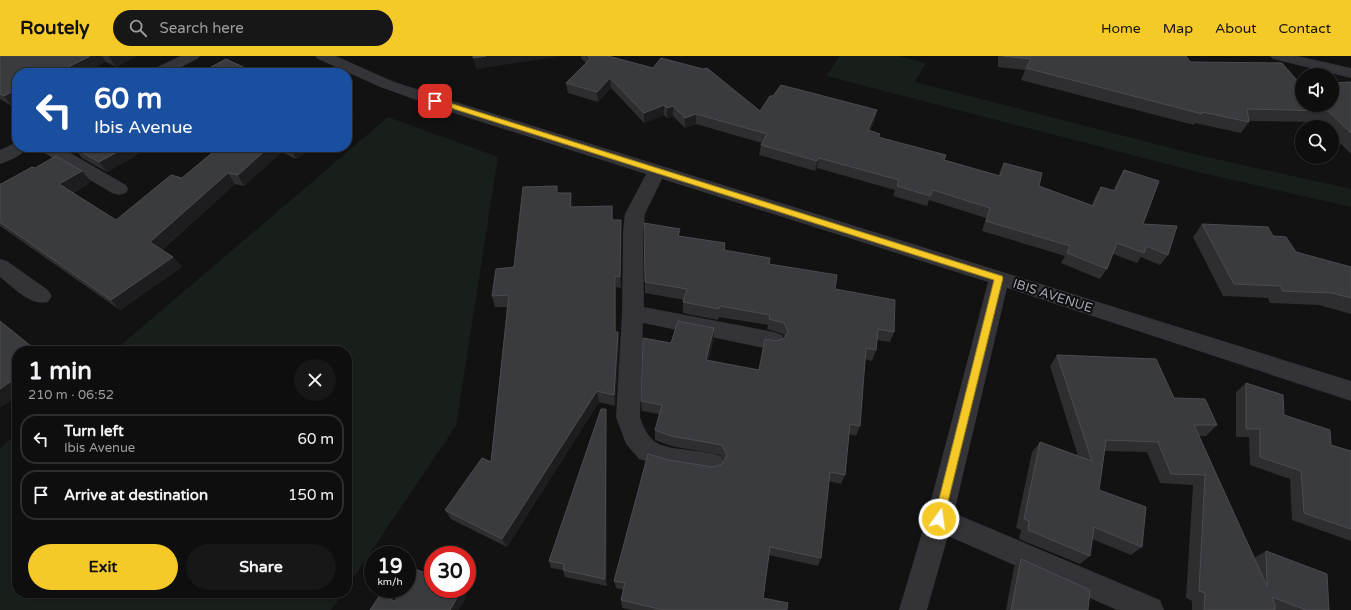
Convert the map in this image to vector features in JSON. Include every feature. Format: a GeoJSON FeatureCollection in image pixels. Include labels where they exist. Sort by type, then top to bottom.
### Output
{"type":"FeatureCollection","features":[{"type":"Feature","properties":{"kind":"street"},"geometry":{"type":"LineString","coordinates":[[167,68],[192,56]]}},
{"type":"Feature","properties":{"kind":"street","name":"IBIS AVENUE"},"geometry":{"type":"LineString","coordinates":[[323,56],[350,68]]}},
{"type":"Feature","properties":{"kind":"street"},"geometry":{"type":"LineString","coordinates":[[1278,56],[1351,73]]}},
{"type":"Feature","properties":{"kind":"street","name":"IBIS AVENUE"},"geometry":{"type":"LineString","coordinates":[[352,69],[386,84],[447,105],[999,278],[1351,391]]}},
{"type":"Feature","properties":{"kind":"street"},"geometry":{"type":"LineString","coordinates":[[0,158],[12,151]]}},
{"type":"Feature","properties":{"kind":"street"},"geometry":{"type":"LineString","coordinates":[[55,152],[119,190]]}},
{"type":"Feature","properties":{"kind":"street"},"geometry":{"type":"LineString","coordinates":[[657,171],[635,214],[633,231],[633,313],[628,417],[634,436],[648,451],[668,457],[712,464]]}},
{"type":"Feature","properties":{"kind":"street"},"geometry":{"type":"LineString","coordinates":[[0,266],[41,296]]}},
{"type":"Feature","properties":{"kind":"street"},"geometry":{"type":"LineString","coordinates":[[913,610],[939,519],[999,278]]}},
{"type":"Feature","properties":{"kind":"street"},"geometry":{"type":"LineString","coordinates":[[633,313],[774,341]]}},
{"type":"Feature","properties":{"kind":"street"},"geometry":{"type":"LineString","coordinates":[[939,519],[1150,610]]}},
{"type":"Feature","properties":{"kind":"shaded area"},"geometry":{"type":"Polygon","coordinates":[[[840,56],[899,56],[926,63],[915,82],[1198,155],[1351,189],[1351,207],[1198,172],[826,76],[840,56]]]}},
{"type":"Feature","properties":{"kind":"shaded area"},"geometry":{"type":"Polygon","coordinates":[[[388,117],[498,157],[456,426],[375,546],[364,546],[364,562],[352,580],[352,346],[120,346],[347,152],[352,152],[352,148],[388,117]]]}},
{"type":"Feature","properties":{"kind":"shaded area"},"geometry":{"type":"Polygon","coordinates":[[[12,438],[12,598],[339,598],[331,610],[0,610],[0,448],[12,438]]]}},
{"type":"Feature","properties":{"kind":"building"},"geometry":{"type":"Polygon","coordinates":[[[0,56],[90,56],[66,68],[12,68],[12,92],[4,96],[0,94],[0,56]]]}},
{"type":"Feature","properties":{"kind":"building"},"geometry":{"type":"Polygon","coordinates":[[[473,56],[486,56],[473,58],[473,56]]]}},
{"type":"Feature","properties":{"kind":"building"},"geometry":{"type":"Polygon","coordinates":[[[588,56],[608,56],[653,68],[661,58],[703,69],[707,68],[760,111],[770,96],[773,96],[781,85],[877,110],[868,130],[880,134],[878,137],[946,155],[944,160],[1000,176],[1004,163],[1042,173],[1039,186],[1093,206],[1101,187],[1115,191],[1124,170],[1159,181],[1143,224],[1177,226],[1168,255],[1146,246],[1144,253],[1117,243],[1107,269],[1067,253],[1070,246],[986,221],[990,208],[933,190],[930,196],[897,186],[899,180],[819,158],[817,161],[761,145],[767,134],[696,114],[685,118],[673,106],[667,108],[664,105],[644,113],[610,78],[597,92],[566,83],[590,59],[588,56]]]}},
{"type":"Feature","properties":{"kind":"building"},"geometry":{"type":"Polygon","coordinates":[[[1003,56],[1186,56],[1190,62],[1282,63],[1295,78],[1295,110],[1247,109],[1249,122],[1202,112],[1202,114],[1026,68],[1031,59],[1003,56]]]}},
{"type":"Feature","properties":{"kind":"building"},"geometry":{"type":"Polygon","coordinates":[[[226,59],[245,68],[209,68],[226,59]]]}},
{"type":"Feature","properties":{"kind":"building"},"geometry":{"type":"Polygon","coordinates":[[[1351,82],[1351,133],[1329,112],[1339,112],[1339,83],[1351,82]]]}},
{"type":"Feature","properties":{"kind":"building"},"geometry":{"type":"Polygon","coordinates":[[[81,152],[117,152],[99,162],[81,152]]]}},
{"type":"Feature","properties":{"kind":"building"},"geometry":{"type":"Polygon","coordinates":[[[213,152],[263,152],[238,175],[228,173],[150,242],[173,257],[111,300],[0,222],[0,184],[32,167],[35,168],[56,156],[82,171],[59,184],[116,220],[171,175],[182,178],[213,152]]]}},
{"type":"Feature","properties":{"kind":"building"},"geometry":{"type":"Polygon","coordinates":[[[557,186],[557,193],[571,193],[570,207],[612,206],[612,220],[621,220],[620,277],[615,276],[615,332],[618,332],[614,395],[597,391],[502,539],[445,510],[482,458],[491,462],[509,295],[492,296],[496,269],[514,267],[523,187],[557,186]]]}},
{"type":"Feature","properties":{"kind":"building"},"geometry":{"type":"Polygon","coordinates":[[[644,223],[680,229],[678,236],[725,243],[724,250],[770,258],[769,264],[837,275],[835,289],[895,300],[894,332],[878,329],[876,350],[866,348],[860,426],[850,424],[845,475],[830,472],[821,558],[770,547],[763,598],[788,603],[787,610],[663,610],[621,600],[625,583],[614,581],[648,454],[668,460],[713,467],[722,464],[727,455],[722,445],[671,436],[655,430],[662,405],[641,401],[643,338],[671,343],[678,321],[714,328],[706,360],[759,370],[765,339],[776,341],[785,338],[788,331],[784,323],[769,319],[770,315],[720,306],[719,309],[683,302],[687,289],[645,282],[644,223]]]}},
{"type":"Feature","properties":{"kind":"building"},"geometry":{"type":"Polygon","coordinates":[[[1202,224],[1268,227],[1273,236],[1286,237],[1296,252],[1351,267],[1351,298],[1332,293],[1283,291],[1280,286],[1234,284],[1202,224]]]}},
{"type":"Feature","properties":{"kind":"building"},"geometry":{"type":"Polygon","coordinates":[[[0,321],[31,346],[12,346],[12,381],[0,389],[0,321]]]}},
{"type":"Feature","properties":{"kind":"building"},"geometry":{"type":"Polygon","coordinates":[[[1057,355],[1156,359],[1174,398],[1205,399],[1217,425],[1194,425],[1267,586],[1266,551],[1327,574],[1329,610],[1306,610],[1272,597],[1275,610],[1204,610],[1205,593],[1199,591],[1205,475],[1171,474],[1158,442],[1106,440],[1099,490],[1146,507],[1142,547],[1094,527],[1090,556],[1028,530],[1029,521],[1024,519],[1040,442],[1092,461],[1057,355]]]}},
{"type":"Feature","properties":{"kind":"building"},"geometry":{"type":"Polygon","coordinates":[[[1246,383],[1283,395],[1284,415],[1330,430],[1331,445],[1351,451],[1351,529],[1304,513],[1301,471],[1260,457],[1260,429],[1246,429],[1246,383]]]}},
{"type":"Feature","properties":{"kind":"building"},"geometry":{"type":"Polygon","coordinates":[[[601,409],[606,409],[605,579],[563,570],[564,564],[549,561],[601,409]]]}},
{"type":"Feature","properties":{"kind":"building"},"geometry":{"type":"Polygon","coordinates":[[[1021,559],[1090,590],[1088,610],[1011,610],[1021,559]]]}},
{"type":"Feature","properties":{"kind":"building"},"geometry":{"type":"Polygon","coordinates":[[[416,569],[424,572],[424,598],[457,598],[450,610],[370,610],[378,598],[388,598],[395,601],[397,598],[416,598],[416,569]]]}},
{"type":"Feature","properties":{"kind":"route"},"geometry":{"type":"LineString","coordinates":[[435,101],[999,278],[939,519]]}}]}
